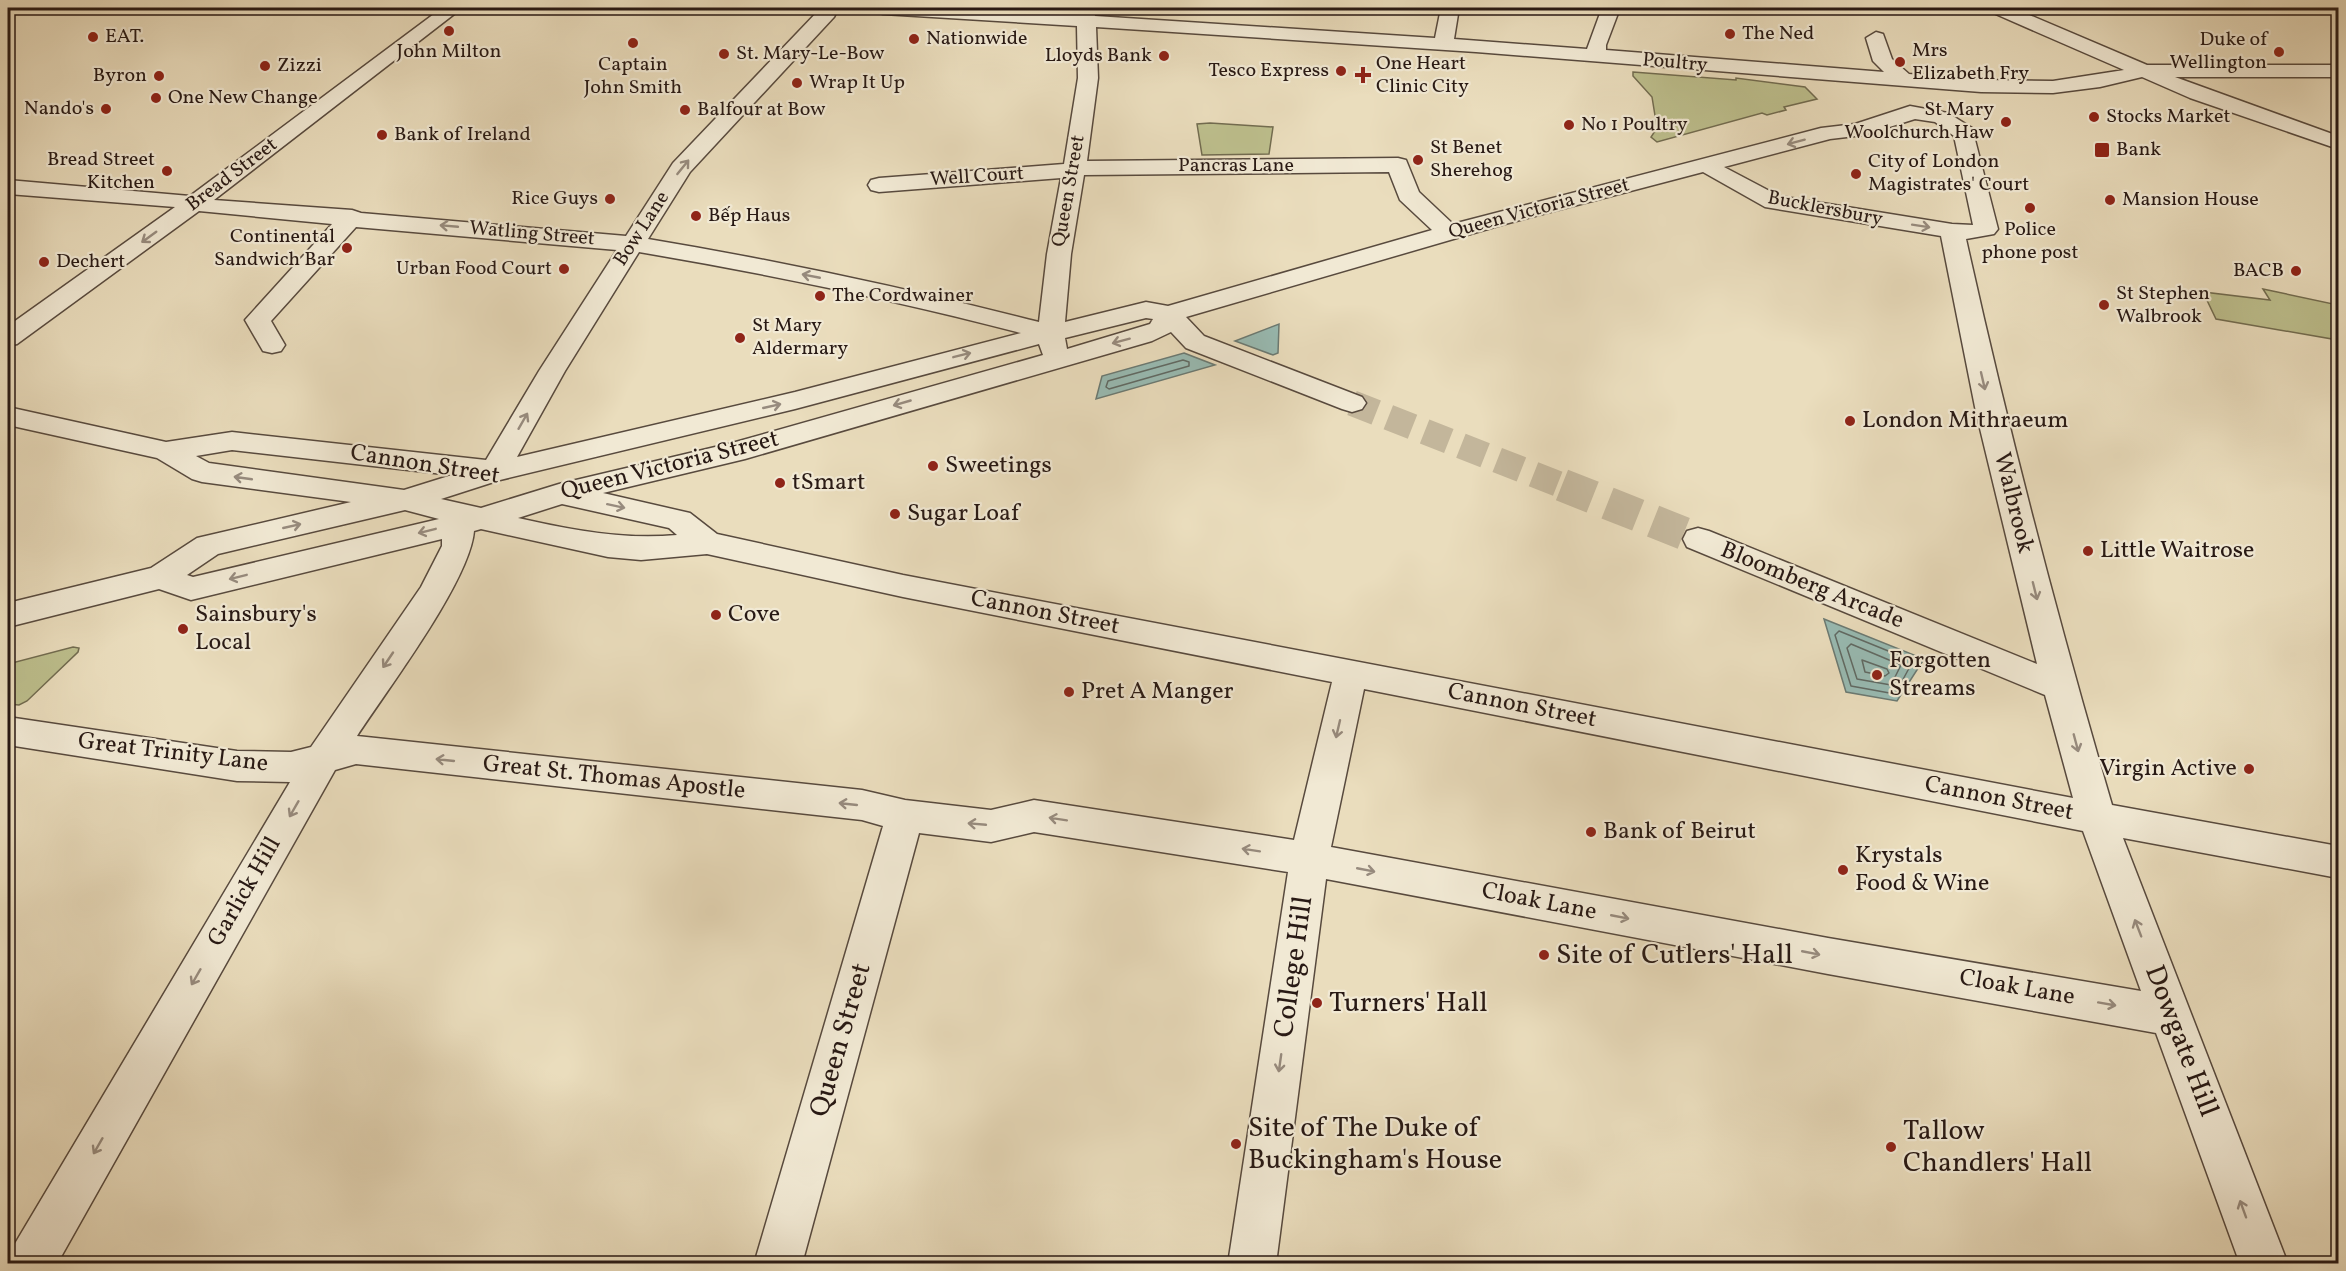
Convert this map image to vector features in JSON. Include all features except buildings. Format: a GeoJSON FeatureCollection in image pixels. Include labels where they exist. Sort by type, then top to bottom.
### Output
{"type":"FeatureCollection","features":[{"type":"Feature","properties":{"kind":"street","name":"Bread Street"},"geometry":{"type":"LineString","coordinates":[[8,338],[196,203],[453,8]]}},
{"type":"Feature","properties":{"kind":"street","name":"Poultry"},"geometry":{"type":"LineString","coordinates":[[883,8],[1161,17],[1443,44],[1906,82],[2053,87],[2100,81],[2144,71],[2338,70]]}},
{"type":"Feature","properties":{"kind":"street"},"geometry":{"type":"LineString","coordinates":[[1443,44],[1450,8]]}},
{"type":"Feature","properties":{"kind":"street"},"geometry":{"type":"LineString","coordinates":[[1597,57],[1596,45],[1611,8]]}},
{"type":"Feature","properties":{"kind":"street"},"geometry":{"type":"LineString","coordinates":[[1998,8],[2240,110],[2338,143]]}},
{"type":"Feature","properties":{"kind":"street","name":"Bow Lane"},"geometry":{"type":"LineString","coordinates":[[494,472],[552,371],[681,168],[827,14]]}},
{"type":"Feature","properties":{"kind":"street","name":"Queen Street"},"geometry":{"type":"LineString","coordinates":[[1056,359],[1049,333],[1057,257],[1075,171],[1091,50],[1086,15]]}},
{"type":"Feature","properties":{"kind":"street"},"geometry":{"type":"LineString","coordinates":[[1876,38],[1883,61],[1906,82]]}},
{"type":"Feature","properties":{"kind":"street","name":"Queen Victoria Street"},"geometry":{"type":"LineString","coordinates":[[8,615],[162,578],[208,546],[405,500],[494,472],[795,400],[1049,333],[1146,310],[1169,314],[1449,233],[1829,133],[1856,130],[1906,116],[1910,112],[1941,117],[1964,133],[1986,229],[1975,232],[1952,231]]}},
{"type":"Feature","properties":{"kind":"street","name":"Pancras Lane"},"geometry":{"type":"LineString","coordinates":[[1075,171],[1099,166],[1398,165],[1408,195],[1449,233]]}},
{"type":"Feature","properties":{"kind":"street","name":"Bucklersbury"},"geometry":{"type":"LineString","coordinates":[[1706,165],[1742,187],[1773,201],[1952,231]]}},
{"type":"Feature","properties":{"kind":"street","name":"Well Court"},"geometry":{"type":"LineString","coordinates":[[879,185],[1075,171]]}},
{"type":"Feature","properties":{"kind":"street","name":"Watling Street"},"geometry":{"type":"LineString","coordinates":[[8,187],[633,244],[915,298],[1049,333]]}},
{"type":"Feature","properties":{"kind":"street"},"geometry":{"type":"LineString","coordinates":[[272,345],[258,320],[352,217]]}},
{"type":"Feature","properties":{"kind":"street","name":"Walbrook"},"geometry":{"type":"LineString","coordinates":[[1952,231],[1970,324],[2060,687],[2097,818]]}},
{"type":"Feature","properties":{"kind":"street"},"geometry":{"type":"LineString","coordinates":[[1169,314],[1195,342],[1352,403]]}},
{"type":"Feature","properties":{"kind":"street","name":"Queen Victoria Street"},"geometry":{"type":"LineString","coordinates":[[162,578],[191,589],[471,521],[559,494],[735,452],[1160,329],[1169,314]]}},
{"type":"Feature","properties":{"kind":"street","name":"Cannon Street"},"geometry":{"type":"LineString","coordinates":[[8,416],[166,451],[202,472],[405,500],[471,521],[641,549],[707,543],[903,586],[2097,818],[2338,862]]}},
{"type":"Feature","properties":{"kind":"street","name":"Cannon Street"},"geometry":{"type":"LineString","coordinates":[[166,451],[232,441],[381,456],[494,472],[559,494],[679,520],[707,543]]}},
{"type":"Feature","properties":{"kind":"street","name":"Garlick Hill"},"geometry":{"type":"LineString","coordinates":[[30,1263],[323,758],[434,592],[471,521]]}},
{"type":"Feature","properties":{"kind":"street","name":"Bloomberg Arcade"},"geometry":{"type":"LineString","coordinates":[[1698,539],[2060,687]]}},
{"type":"Feature","properties":{"kind":"street","name":"College Hill"},"geometry":{"type":"LineString","coordinates":[[1252,1263],[1309,859],[1351,672]]}},
{"type":"Feature","properties":{"kind":"street","name":"Great Trinity Lane"},"geometry":{"type":"LineString","coordinates":[[15,732],[237,766],[291,767],[323,758]]}},
{"type":"Feature","properties":{"kind":"street","name":"Great St. Thomas Apostle"},"geometry":{"type":"LineString","coordinates":[[323,758],[356,750],[862,805],[905,816]]}},
{"type":"Feature","properties":{"kind":"street","name":"Queen Street"},"geometry":{"type":"LineString","coordinates":[[778,1263],[905,816]]}},
{"type":"Feature","properties":{"kind":"street","name":"Cloak Lane"},"geometry":{"type":"LineString","coordinates":[[905,816],[991,826],[1034,816],[1309,859],[1828,956],[2172,1016]]}},
{"type":"Feature","properties":{"kind":"street","name":"Dowgate Hill"},"geometry":{"type":"LineString","coordinates":[[2097,818],[2264,1263]]}},
{"type":"Feature","properties":{"kind":"green space"},"geometry":{"type":"Polygon","coordinates":[[[1633,72],[1736,80],[1736,78],[1805,87],[1817,99],[1784,107],[1786,110],[1767,115],[1762,113],[1657,142],[1651,137],[1657,128],[1652,97],[1633,76],[1633,72]]]}},
{"type":"Feature","properties":{"kind":"green space"},"geometry":{"type":"Polygon","coordinates":[[[1197,124],[1273,127],[1269,154],[1202,155],[1197,124]]]}},
{"type":"Feature","properties":{"kind":"green space"},"geometry":{"type":"Polygon","coordinates":[[[2263,289],[2338,305],[2338,340],[2216,319],[2203,292],[2270,300],[2263,289]]]}},
{"type":"Feature","properties":{"kind":"green space"},"geometry":{"type":"Polygon","coordinates":[[[73,647],[79,648],[78,652],[27,701],[19,705],[8,704],[8,664],[73,647]]]}},
{"type":"Feature","properties":{"kind":"water"},"geometry":{"type":"Polygon","coordinates":[[[1279,324],[1278,353],[1273,355],[1235,341],[1279,324]]]}},
{"type":"Feature","properties":{"kind":"water"},"geometry":{"type":"Polygon","coordinates":[[[1184,353],[1215,365],[1096,399],[1102,376],[1184,353]]]}},
{"type":"Feature","properties":{"kind":"water","name":"Forgotten Streams"},"geometry":{"type":"Polygon","coordinates":[[[1824,619],[1924,659],[1897,701],[1846,692],[1824,619]]]}},
{"type":"Feature","properties":{"kind":"tunnel"},"geometry":{"type":"LineString","coordinates":[[1352,403],[1566,487]]}},
{"type":"Feature","properties":{"kind":"tunnel"},"geometry":{"type":"LineString","coordinates":[[1562,485],[1698,539]]}},
{"type":"Feature","properties":{"kind":"place","name":"John Milton"},"geometry":{"type":"Point","coordinates":[449,31]}},
{"type":"Feature","properties":{"kind":"place","name":"The Ned"},"geometry":{"type":"Point","coordinates":[1730,34]}},
{"type":"Feature","properties":{"kind":"place","name":"EAT."},"geometry":{"type":"Point","coordinates":[93,37]}},
{"type":"Feature","properties":{"kind":"place","name":"Nationwide"},"geometry":{"type":"Point","coordinates":[914,39]}},
{"type":"Feature","properties":{"kind":"place","name":"Captain John Smith"},"geometry":{"type":"Point","coordinates":[633,43]}},
{"type":"Feature","properties":{"kind":"place","name":"Duke of Wellington"},"geometry":{"type":"Point","coordinates":[2279,52]}},
{"type":"Feature","properties":{"kind":"place","name":"St. Mary-Le-Bow"},"geometry":{"type":"Point","coordinates":[724,54]}},
{"type":"Feature","properties":{"kind":"place","name":"Lloyds Bank"},"geometry":{"type":"Point","coordinates":[1164,56]}},
{"type":"Feature","properties":{"kind":"place","name":"Mrs Elizabeth Fry"},"geometry":{"type":"Point","coordinates":[1900,62]}},
{"type":"Feature","properties":{"kind":"place","name":"Zizzi"},"geometry":{"type":"Point","coordinates":[265,66]}},
{"type":"Feature","properties":{"kind":"place","name":"Tesco Express"},"geometry":{"type":"Point","coordinates":[1341,71]}},
{"type":"Feature","properties":{"kind":"place","name":"One Heart Clinic City"},"geometry":{"type":"Point","coordinates":[1363,75]}},
{"type":"Feature","properties":{"kind":"place","name":"Byron"},"geometry":{"type":"Point","coordinates":[159,76]}},
{"type":"Feature","properties":{"kind":"place","name":"Wrap It Up"},"geometry":{"type":"Point","coordinates":[797,83]}},
{"type":"Feature","properties":{"kind":"place","name":"One New Change"},"geometry":{"type":"Point","coordinates":[156,98]}},
{"type":"Feature","properties":{"kind":"place","name":"Nando's"},"geometry":{"type":"Point","coordinates":[106,109]}},
{"type":"Feature","properties":{"kind":"place","name":"Balfour at Bow"},"geometry":{"type":"Point","coordinates":[685,110]}},
{"type":"Feature","properties":{"kind":"place","name":"Stocks Market"},"geometry":{"type":"Point","coordinates":[2094,117]}},
{"type":"Feature","properties":{"kind":"place","name":"St Mary Woolchurch Haw"},"geometry":{"type":"Point","coordinates":[2006,122]}},
{"type":"Feature","properties":{"kind":"place","name":"No 1 Poultry"},"geometry":{"type":"Point","coordinates":[1569,125]}},
{"type":"Feature","properties":{"kind":"place","name":"Bank of Ireland"},"geometry":{"type":"Point","coordinates":[382,135]}},
{"type":"Feature","properties":{"kind":"place","name":"Bank"},"geometry":{"type":"Point","coordinates":[2102,150]}},
{"type":"Feature","properties":{"kind":"place","name":"St Benet Sherehog"},"geometry":{"type":"Point","coordinates":[1418,160]}},
{"type":"Feature","properties":{"kind":"place","name":"Bread Street Kitchen"},"geometry":{"type":"Point","coordinates":[167,171]}},
{"type":"Feature","properties":{"kind":"place","name":"City of London Magistrates' Court"},"geometry":{"type":"Point","coordinates":[1856,174]}},
{"type":"Feature","properties":{"kind":"place","name":"Rice Guys"},"geometry":{"type":"Point","coordinates":[610,199]}},
{"type":"Feature","properties":{"kind":"place","name":"Mansion House"},"geometry":{"type":"Point","coordinates":[2110,200]}},
{"type":"Feature","properties":{"kind":"place","name":"Police phone post"},"geometry":{"type":"Point","coordinates":[2030,208]}},
{"type":"Feature","properties":{"kind":"place","name":"Bếp Haus"},"geometry":{"type":"Point","coordinates":[696,216]}},
{"type":"Feature","properties":{"kind":"place","name":"Continental Sandwich Bar"},"geometry":{"type":"Point","coordinates":[347,248]}},
{"type":"Feature","properties":{"kind":"place","name":"Dechert"},"geometry":{"type":"Point","coordinates":[44,262]}},
{"type":"Feature","properties":{"kind":"place","name":"Urban Food Court"},"geometry":{"type":"Point","coordinates":[564,269]}},
{"type":"Feature","properties":{"kind":"place","name":"BACB"},"geometry":{"type":"Point","coordinates":[2296,271]}},
{"type":"Feature","properties":{"kind":"place","name":"The Cordwainer"},"geometry":{"type":"Point","coordinates":[820,296]}},
{"type":"Feature","properties":{"kind":"place","name":"St Stephen Walbrook"},"geometry":{"type":"Point","coordinates":[2104,305]}},
{"type":"Feature","properties":{"kind":"place","name":"St Mary Aldermary"},"geometry":{"type":"Point","coordinates":[740,338]}},
{"type":"Feature","properties":{"kind":"place","name":"London Mithraeum"},"geometry":{"type":"Point","coordinates":[1850,421]}},
{"type":"Feature","properties":{"kind":"place","name":"Sweetings"},"geometry":{"type":"Point","coordinates":[933,466]}},
{"type":"Feature","properties":{"kind":"place","name":"tSmart"},"geometry":{"type":"Point","coordinates":[780,483]}},
{"type":"Feature","properties":{"kind":"place","name":"Sugar Loaf"},"geometry":{"type":"Point","coordinates":[895,514]}},
{"type":"Feature","properties":{"kind":"place","name":"Little Waitrose"},"geometry":{"type":"Point","coordinates":[2088,551]}},
{"type":"Feature","properties":{"kind":"place","name":"Cove"},"geometry":{"type":"Point","coordinates":[716,615]}},
{"type":"Feature","properties":{"kind":"place","name":"Sainsbury's Local"},"geometry":{"type":"Point","coordinates":[183,629]}},
{"type":"Feature","properties":{"kind":"place","name":"Forgotten Streams"},"geometry":{"type":"Point","coordinates":[1877,675]}},
{"type":"Feature","properties":{"kind":"place","name":"Pret A Manger"},"geometry":{"type":"Point","coordinates":[1069,692]}},
{"type":"Feature","properties":{"kind":"place","name":"Virgin Active"},"geometry":{"type":"Point","coordinates":[2249,769]}},
{"type":"Feature","properties":{"kind":"place","name":"Bank of Beirut"},"geometry":{"type":"Point","coordinates":[1591,832]}},
{"type":"Feature","properties":{"kind":"place","name":"Krystals Food & Wine"},"geometry":{"type":"Point","coordinates":[1843,870]}},
{"type":"Feature","properties":{"kind":"place","name":"Site of Cutlers' Hall"},"geometry":{"type":"Point","coordinates":[1544,955]}},
{"type":"Feature","properties":{"kind":"place","name":"Turners' Hall"},"geometry":{"type":"Point","coordinates":[1317,1003]}},
{"type":"Feature","properties":{"kind":"place","name":"Site of The Duke of Buckingham's House"},"geometry":{"type":"Point","coordinates":[1236,1144]}},
{"type":"Feature","properties":{"kind":"place","name":"Tallow Chandlers' Hall"},"geometry":{"type":"Point","coordinates":[1891,1147]}}]}
